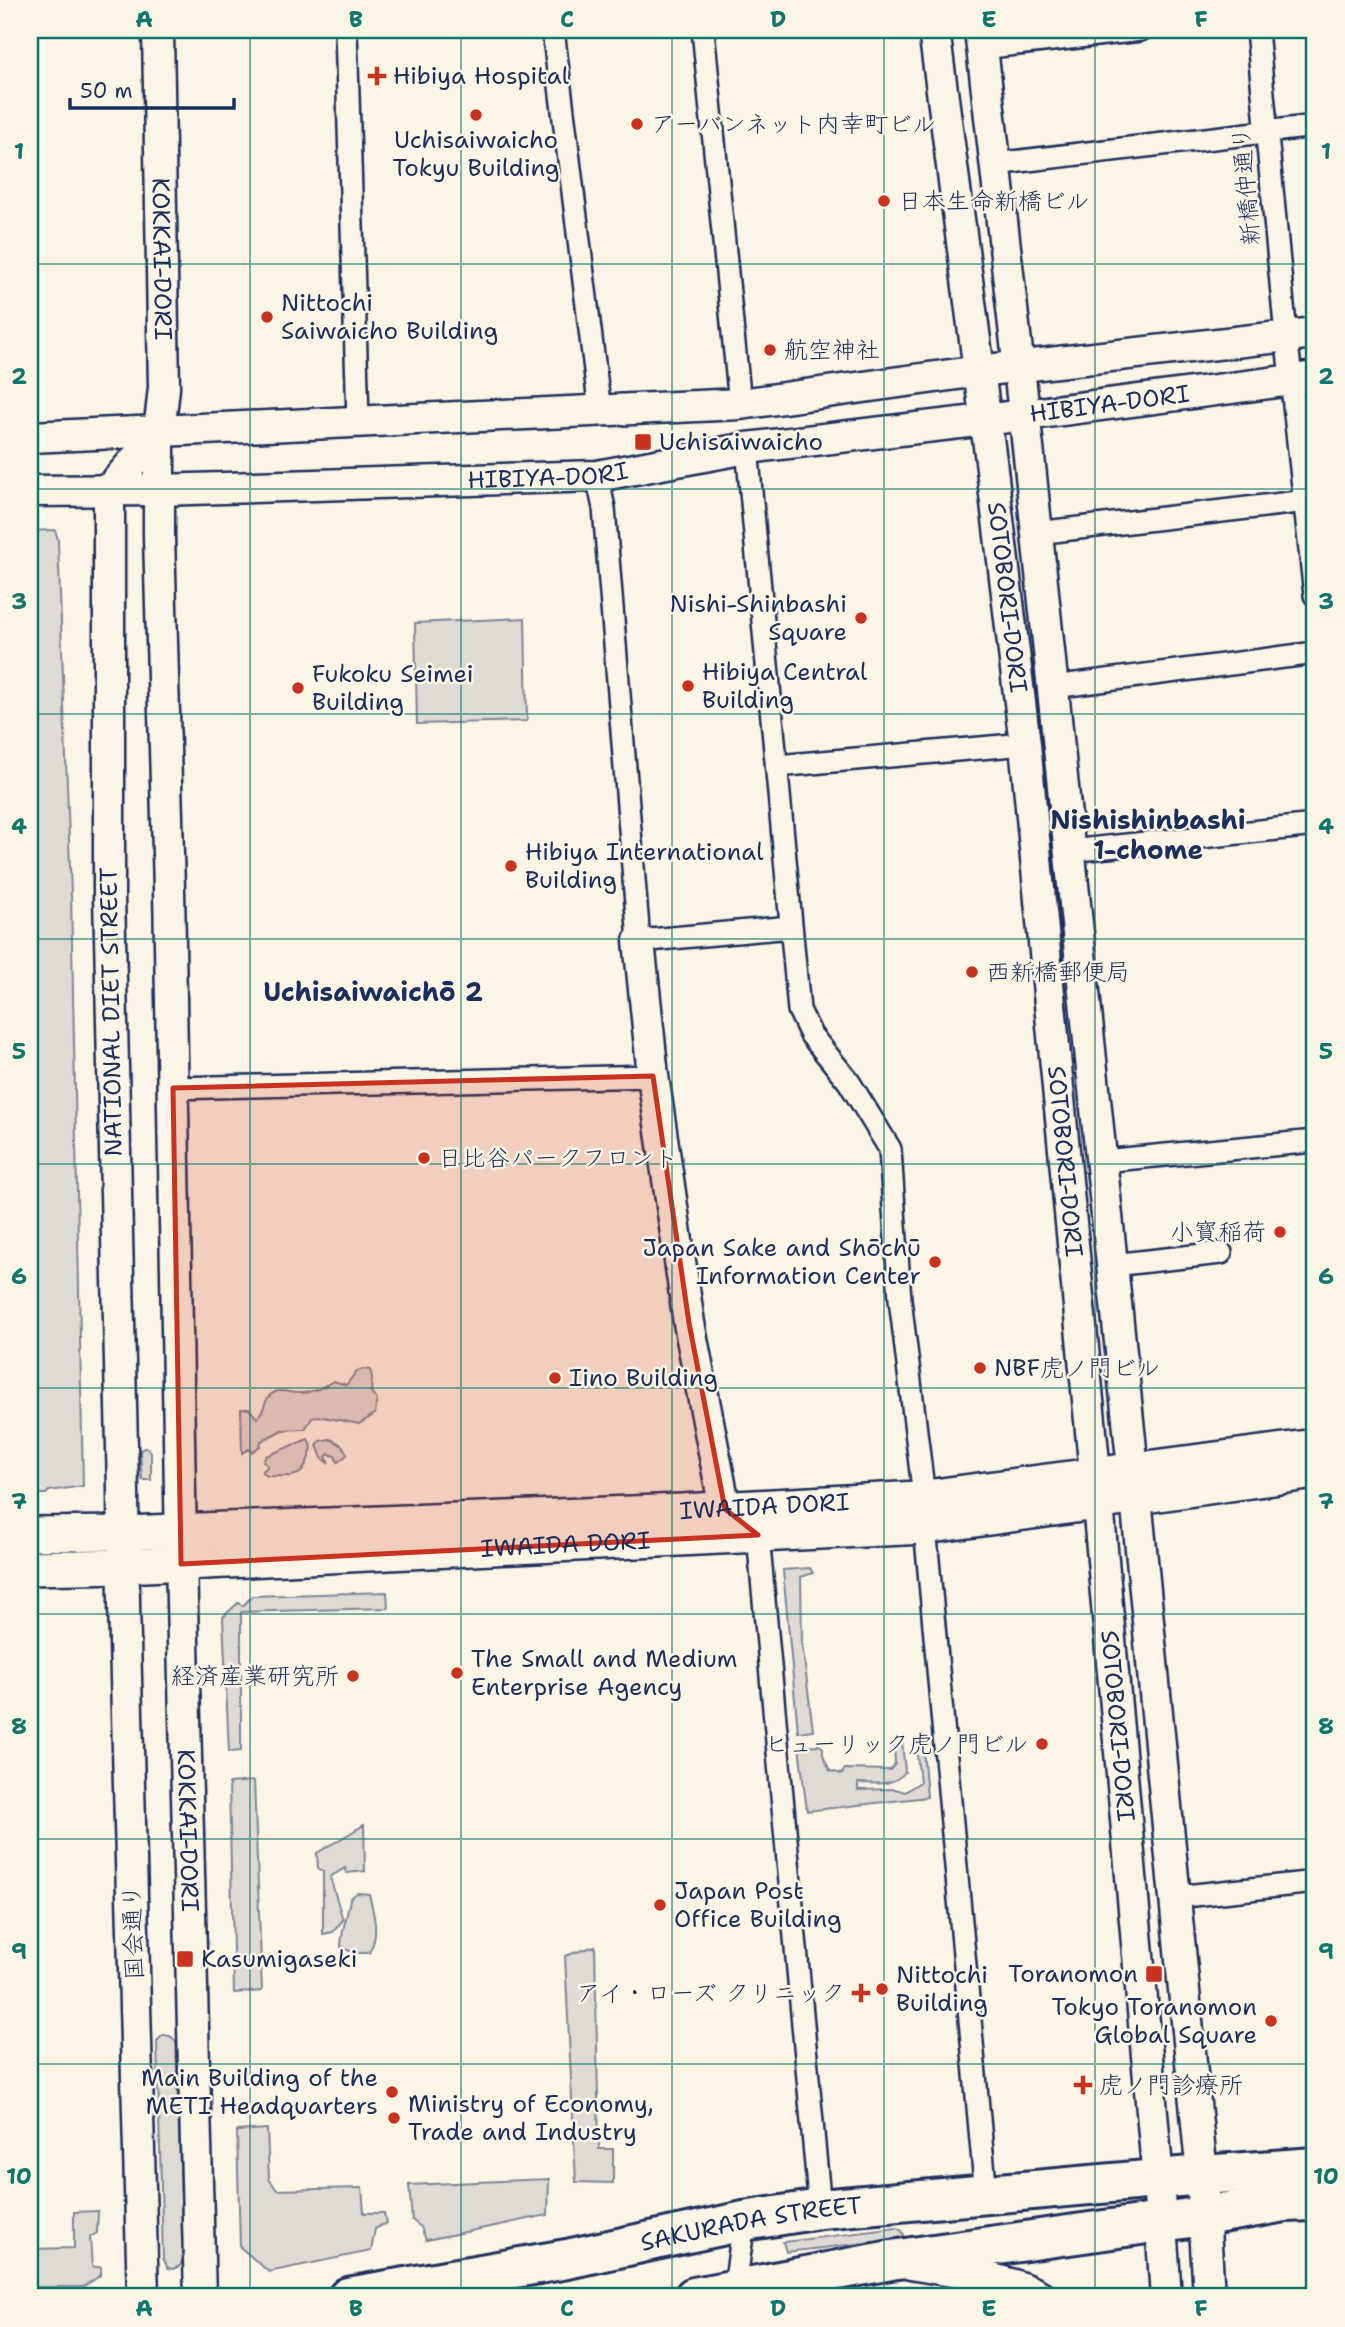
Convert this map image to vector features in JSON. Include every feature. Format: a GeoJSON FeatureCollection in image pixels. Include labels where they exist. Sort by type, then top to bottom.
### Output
{"type":"FeatureCollection","features":[{"type":"Feature","properties":{"kind":"highway","name":"SAKURADA STREET"},"geometry":{"type":"LineString","coordinates":[[348,2297],[567,2259],[744,2221],[820,2208],[1315,2167]]}},
{"type":"Feature","properties":{"kind":"highway"},"geometry":{"type":"LineString","coordinates":[[694,2297],[734,2294],[891,2260],[1285,2202],[1315,2201]]}},
{"type":"Feature","properties":{"kind":"main road","name":"KOKKAI-DORI"},"geometry":{"type":"LineString","coordinates":[[158,30],[164,388],[159,432],[159,490]]}},
{"type":"Feature","properties":{"kind":"main road","name":"SOTOBORI-DORI"},"geometry":{"type":"LineString","coordinates":[[934,30],[1025,744],[1096,1489],[1158,2180],[1166,2297]]}},
{"type":"Feature","properties":{"kind":"main road","name":"SOTOBORI-DORI"},"geometry":{"type":"LineString","coordinates":[[981,39],[1037,533],[1135,1484],[1202,2175],[1209,2297]]}},
{"type":"Feature","properties":{"kind":"main road","name":"HIBIYA-DORI"},"geometry":{"type":"LineString","coordinates":[[30,437],[740,404],[979,371],[1301,335]]}},
{"type":"Feature","properties":{"kind":"main road","name":"HIBIYA-DORI"},"geometry":{"type":"LineString","coordinates":[[30,491],[159,490],[597,477],[747,448],[1304,378]]}},
{"type":"Feature","properties":{"kind":"main road"},"geometry":{"type":"LineString","coordinates":[[109,490],[159,432]]}},
{"type":"Feature","properties":{"kind":"main road","name":"NATIONAL DIET STREET"},"geometry":{"type":"LineString","coordinates":[[109,490],[109,908],[124,1566]]}},
{"type":"Feature","properties":{"kind":"main road"},"geometry":{"type":"LineString","coordinates":[[30,1534],[180,1531],[159,490]]}},
{"type":"Feature","properties":{"kind":"main road"},"geometry":{"type":"LineString","coordinates":[[639,941],[653,1076],[689,1323],[741,1522]]}},
{"type":"Feature","properties":{"kind":"main road"},"geometry":{"type":"LineString","coordinates":[[1135,1484],[1315,1446]]}},
{"type":"Feature","properties":{"kind":"main road"},"geometry":{"type":"LineString","coordinates":[[1135,1484],[1315,1472]]}},
{"type":"Feature","properties":{"kind":"main road","name":"IWAIDA DORI"},"geometry":{"type":"LineString","coordinates":[[30,1568],[181,1564],[741,1522],[924,1512],[1135,1484]]}},
{"type":"Feature","properties":{"kind":"main road","name":"IWAIDA DORI"},"geometry":{"type":"LineString","coordinates":[[180,1531],[741,1522]]}},
{"type":"Feature","properties":{"kind":"main road","name":"KOKKAI-DORI"},"geometry":{"type":"LineString","coordinates":[[180,1531],[200,2297]]}},
{"type":"Feature","properties":{"kind":"main road","name":"国会通り"},"geometry":{"type":"LineString","coordinates":[[124,1566],[143,2297]]}},
{"type":"Feature","properties":{"kind":"main road"},"geometry":{"type":"LineString","coordinates":[[891,2260],[985,2277],[1042,2297]]}},
{"type":"Feature","properties":{"kind":"street"},"geometry":{"type":"LineString","coordinates":[[346,30],[358,420]]}},
{"type":"Feature","properties":{"kind":"street"},"geometry":{"type":"LineString","coordinates":[[553,30],[600,411]]}},
{"type":"Feature","properties":{"kind":"street"},"geometry":{"type":"LineString","coordinates":[[703,30],[740,404]]}},
{"type":"Feature","properties":{"kind":"street"},"geometry":{"type":"LineString","coordinates":[[981,39],[1141,30]]}},
{"type":"Feature","properties":{"kind":"street","name":"新橋仲通り"},"geometry":{"type":"LineString","coordinates":[[1257,30],[1267,131],[1301,335],[1315,595]]}},
{"type":"Feature","properties":{"kind":"street"},"geometry":{"type":"LineString","coordinates":[[995,164],[1315,126]]}},
{"type":"Feature","properties":{"kind":"street"},"geometry":{"type":"LineString","coordinates":[[747,448],[799,1010],[811,1035],[849,1082],[890,1149],[900,1299],[924,1512],[986,2195]]}},
{"type":"Feature","properties":{"kind":"street"},"geometry":{"type":"LineString","coordinates":[[597,477],[604,508],[639,941],[790,927]]}},
{"type":"Feature","properties":{"kind":"street"},"geometry":{"type":"LineString","coordinates":[[1037,533],[1310,500]]}},
{"type":"Feature","properties":{"kind":"street"},"geometry":{"type":"LineString","coordinates":[[1053,687],[1315,653]]}},
{"type":"Feature","properties":{"kind":"street"},"geometry":{"type":"LineString","coordinates":[[777,766],[1025,744]]}},
{"type":"Feature","properties":{"kind":"street"},"geometry":{"type":"LineString","coordinates":[[1070,851],[1315,825]]}},
{"type":"Feature","properties":{"kind":"street"},"geometry":{"type":"LineString","coordinates":[[173,1088],[653,1076]]}},
{"type":"Feature","properties":{"kind":"street"},"geometry":{"type":"LineString","coordinates":[[1102,1161],[1315,1141]]}},
{"type":"Feature","properties":{"kind":"street"},"geometry":{"type":"LineString","coordinates":[[1112,1265],[1221,1253]]}},
{"type":"Feature","properties":{"kind":"street"},"geometry":{"type":"LineString","coordinates":[[741,1522],[820,2208]]}},
{"type":"Feature","properties":{"kind":"street"},"geometry":{"type":"LineString","coordinates":[[1176,1897],[1315,1882]]}},
{"type":"Feature","properties":{"kind":"street"},"geometry":{"type":"LineString","coordinates":[[734,2294],[744,2221]]}},
{"type":"Feature","properties":{"kind":"highlighted area"},"geometry":{"type":"Polygon","coordinates":[[[653,1076],[689,1323],[725,1509],[758,1535],[181,1564],[173,1088],[653,1076]]]}},
{"type":"Feature","properties":{"kind":"shaded area"},"geometry":{"type":"Polygon","coordinates":[[[55,530],[58,540],[71,895],[83,1486],[49,1491],[46,1494],[30,1494],[30,531],[55,530]]]}},
{"type":"Feature","properties":{"kind":"shaded area"},"geometry":{"type":"Polygon","coordinates":[[[525,618],[527,721],[417,724],[415,623],[525,618]]]}},
{"type":"Feature","properties":{"kind":"shaded area"},"geometry":{"type":"Polygon","coordinates":[[[370,1370],[372,1377],[371,1392],[377,1400],[375,1414],[359,1424],[318,1416],[312,1418],[305,1429],[282,1430],[261,1441],[260,1446],[252,1452],[249,1449],[242,1453],[241,1409],[249,1409],[257,1418],[268,1397],[275,1392],[307,1392],[334,1381],[346,1385],[356,1372],[370,1370]]]}},
{"type":"Feature","properties":{"kind":"shaded area"},"geometry":{"type":"Polygon","coordinates":[[[308,1439],[312,1448],[305,1466],[298,1474],[267,1476],[262,1472],[268,1466],[263,1461],[266,1456],[308,1439]]]}},
{"type":"Feature","properties":{"kind":"shaded area"},"geometry":{"type":"Polygon","coordinates":[[[329,1439],[340,1444],[347,1455],[338,1462],[335,1456],[329,1454],[326,1457],[329,1464],[322,1458],[317,1445],[320,1441],[329,1439]]]}},
{"type":"Feature","properties":{"kind":"shaded area"},"geometry":{"type":"Polygon","coordinates":[[[144,1448],[151,1453],[151,1480],[142,1480],[140,1450],[144,1448]]]}},
{"type":"Feature","properties":{"kind":"shaded area"},"geometry":{"type":"Polygon","coordinates":[[[810,1568],[813,1573],[801,1577],[802,1643],[813,1730],[798,1732],[783,1570],[810,1568]]]}},
{"type":"Feature","properties":{"kind":"shaded area"},"geometry":{"type":"Polygon","coordinates":[[[387,1592],[388,1608],[241,1612],[241,1751],[229,1752],[223,1617],[238,1603],[243,1606],[252,1596],[387,1592]]]}},
{"type":"Feature","properties":{"kind":"shaded area"},"geometry":{"type":"Polygon","coordinates":[[[922,1737],[927,1797],[807,1811],[799,1746],[819,1745],[823,1748],[830,1771],[842,1774],[845,1769],[890,1770],[895,1764],[894,1742],[902,1741],[905,1772],[889,1782],[858,1783],[858,1790],[895,1789],[905,1792],[920,1782],[916,1746],[922,1737]]]}},
{"type":"Feature","properties":{"kind":"shaded area"},"geometry":{"type":"Polygon","coordinates":[[[254,1781],[262,1991],[234,1993],[229,1783],[254,1781]]]}},
{"type":"Feature","properties":{"kind":"shaded area"},"geometry":{"type":"Polygon","coordinates":[[[364,1825],[365,1871],[347,1873],[345,1868],[330,1877],[343,1920],[333,1932],[323,1934],[323,1871],[318,1869],[317,1853],[364,1825]]]}},
{"type":"Feature","properties":{"kind":"shaded area"},"geometry":{"type":"Polygon","coordinates":[[[357,1893],[369,1894],[373,1909],[375,1932],[369,1953],[354,1953],[341,1947],[350,1898],[357,1893]]]}},
{"type":"Feature","properties":{"kind":"shaded area"},"geometry":{"type":"Polygon","coordinates":[[[595,1946],[599,2149],[613,2149],[613,2183],[576,2182],[565,1956],[595,1946]]]}},
{"type":"Feature","properties":{"kind":"shaded area"},"geometry":{"type":"Polygon","coordinates":[[[163,2035],[176,2041],[183,2259],[180,2266],[173,2269],[168,2268],[163,2258],[157,2041],[163,2035]]]}},
{"type":"Feature","properties":{"kind":"shaded area"},"geometry":{"type":"Polygon","coordinates":[[[267,2129],[269,2179],[277,2190],[362,2188],[364,2213],[384,2213],[386,2223],[375,2229],[371,2251],[269,2272],[240,2247],[237,2131],[267,2129]]]}},
{"type":"Feature","properties":{"kind":"shaded area"},"geometry":{"type":"Polygon","coordinates":[[[549,2179],[548,2215],[426,2240],[421,2227],[412,2220],[409,2185],[549,2179]]]}},
{"type":"Feature","properties":{"kind":"shaded area"},"geometry":{"type":"Polygon","coordinates":[[[98,2211],[97,2233],[90,2237],[92,2267],[101,2267],[101,2275],[83,2287],[30,2287],[30,2249],[74,2248],[74,2212],[98,2211]]]}},
{"type":"Feature","properties":{"kind":"shaded area"},"geometry":{"type":"Polygon","coordinates":[[[897,2228],[904,2235],[901,2239],[786,2252],[783,2242],[897,2228]]]}},
{"type":"Feature","properties":{"kind":"place","name":"Hibiya Hospital"},"geometry":{"type":"Point","coordinates":[377,76]}},
{"type":"Feature","properties":{"kind":"place","name":"Uchisaiwaicho Tokyu Building"},"geometry":{"type":"Point","coordinates":[476,115]}},
{"type":"Feature","properties":{"kind":"place","name":"アーバンネット内幸町ビル"},"geometry":{"type":"Point","coordinates":[637,124]}},
{"type":"Feature","properties":{"kind":"place","name":"日本生命新橋ビル"},"geometry":{"type":"Point","coordinates":[884,201]}},
{"type":"Feature","properties":{"kind":"place","name":"Nittochi Saiwaicho Building"},"geometry":{"type":"Point","coordinates":[267,317]}},
{"type":"Feature","properties":{"kind":"place","name":"航空神社"},"geometry":{"type":"Point","coordinates":[770,350]}},
{"type":"Feature","properties":{"kind":"place","name":"Uchisaiwaicho"},"geometry":{"type":"Point","coordinates":[643,442]}},
{"type":"Feature","properties":{"kind":"place","name":"Nishi-Shinbashi Square"},"geometry":{"type":"Point","coordinates":[861,618]}},
{"type":"Feature","properties":{"kind":"place","name":"Hibiya Central Building"},"geometry":{"type":"Point","coordinates":[688,686]}},
{"type":"Feature","properties":{"kind":"place","name":"Fukoku Seimei Building"},"geometry":{"type":"Point","coordinates":[298,688]}},
{"type":"Feature","properties":{"kind":"place","name":"Hibiya International Building"},"geometry":{"type":"Point","coordinates":[511,866]}},
{"type":"Feature","properties":{"kind":"place","name":"西新橋郵便局"},"geometry":{"type":"Point","coordinates":[972,972]}},
{"type":"Feature","properties":{"kind":"place","name":"日比谷パークフロント"},"geometry":{"type":"Point","coordinates":[424,1158]}},
{"type":"Feature","properties":{"kind":"place","name":"小寳稲荷"},"geometry":{"type":"Point","coordinates":[1280,1232]}},
{"type":"Feature","properties":{"kind":"place","name":"Japan Sake and Shōchū Information Center"},"geometry":{"type":"Point","coordinates":[935,1262]}},
{"type":"Feature","properties":{"kind":"place","name":"NBF虎ノ門ビル"},"geometry":{"type":"Point","coordinates":[980,1368]}},
{"type":"Feature","properties":{"kind":"place","name":"Iino Building"},"geometry":{"type":"Point","coordinates":[555,1378]}},
{"type":"Feature","properties":{"kind":"place","name":"The Small and Medium Enterprise Agency"},"geometry":{"type":"Point","coordinates":[457,1673]}},
{"type":"Feature","properties":{"kind":"place","name":"経済産業研究所"},"geometry":{"type":"Point","coordinates":[353,1676]}},
{"type":"Feature","properties":{"kind":"place","name":"ヒューリック虎ノ門ビル"},"geometry":{"type":"Point","coordinates":[1042,1744]}},
{"type":"Feature","properties":{"kind":"place","name":"Japan Post Office Building"},"geometry":{"type":"Point","coordinates":[660,1905]}},
{"type":"Feature","properties":{"kind":"place","name":"Kasumigaseki"},"geometry":{"type":"Point","coordinates":[185,1959]}},
{"type":"Feature","properties":{"kind":"place","name":"Toranomon"},"geometry":{"type":"Point","coordinates":[1154,1974]}},
{"type":"Feature","properties":{"kind":"place","name":"Nittochi Building"},"geometry":{"type":"Point","coordinates":[882,1989]}},
{"type":"Feature","properties":{"kind":"place","name":"アイ・ローズ クリニック"},"geometry":{"type":"Point","coordinates":[861,1993]}},
{"type":"Feature","properties":{"kind":"place","name":"Tokyo Toranomon Global Square"},"geometry":{"type":"Point","coordinates":[1271,2021]}},
{"type":"Feature","properties":{"kind":"place","name":"虎ノ門診療所"},"geometry":{"type":"Point","coordinates":[1083,2085]}},
{"type":"Feature","properties":{"kind":"place","name":"Main Building of the METI Headquarters"},"geometry":{"type":"Point","coordinates":[392,2092]}},
{"type":"Feature","properties":{"kind":"place","name":"Ministry of Economy, Trade and Industry"},"geometry":{"type":"Point","coordinates":[394,2118]}},
{"type":"Feature","properties":{"kind":"district","name":"Nishishinbashi 1-chome"},"geometry":{"type":"Point","coordinates":[1148,835]}},
{"type":"Feature","properties":{"kind":"district","name":"Uchisaiwaichō 2"},"geometry":{"type":"Point","coordinates":[373,992]}}]}
